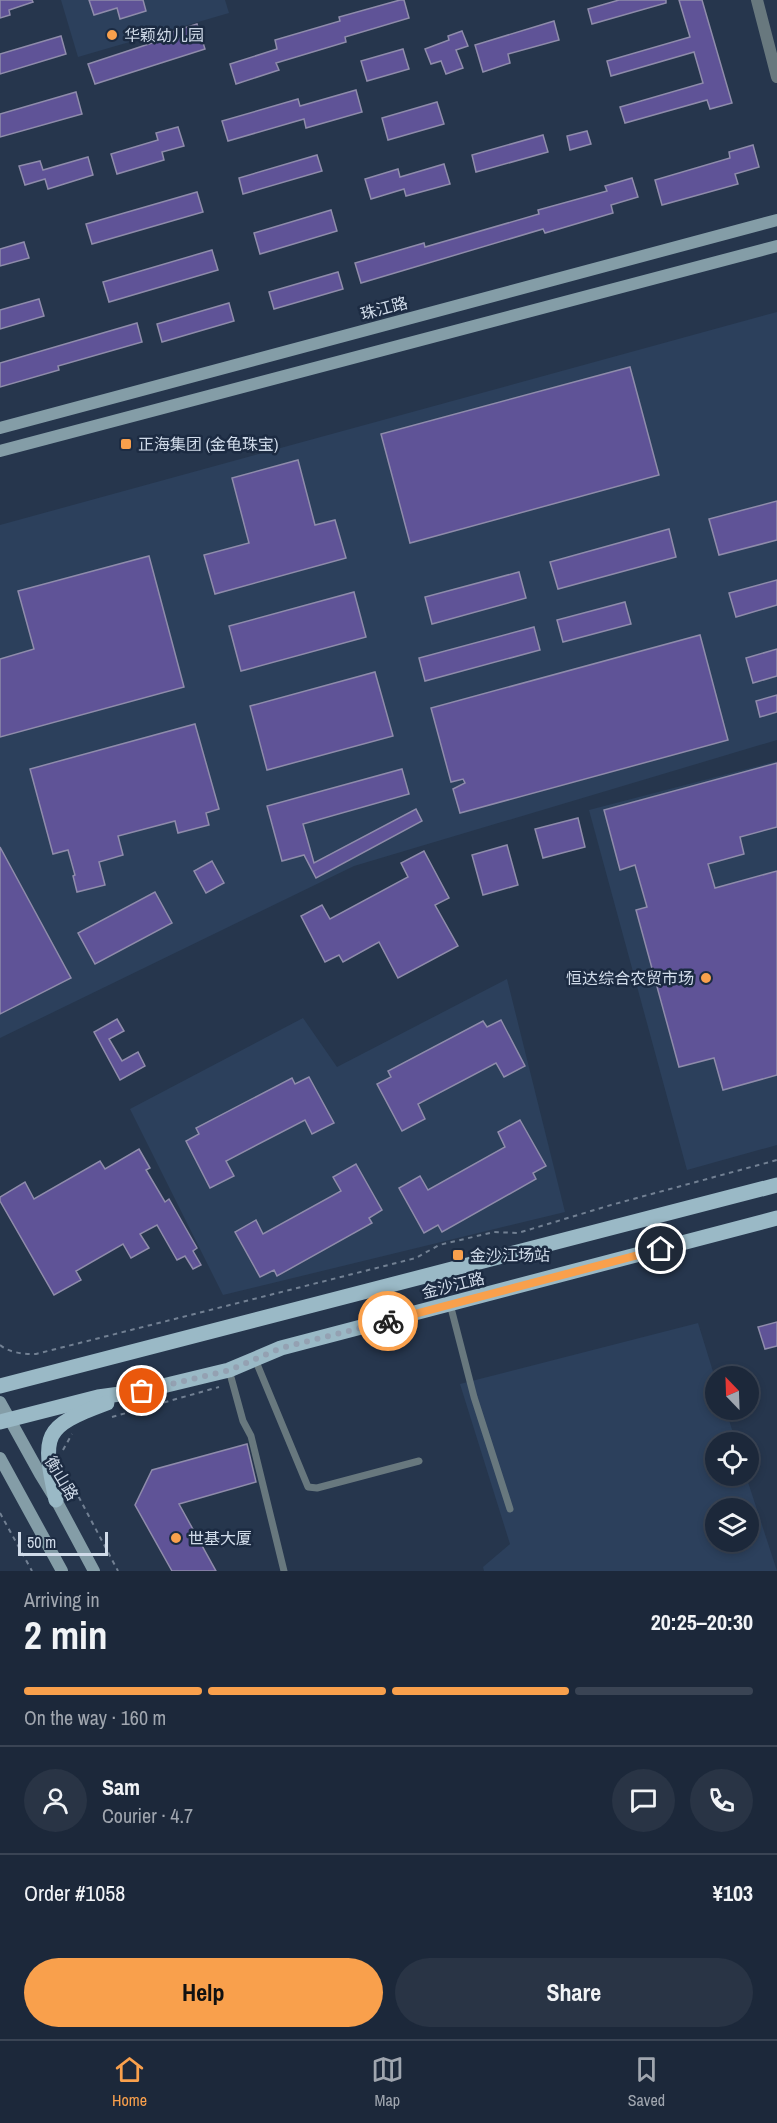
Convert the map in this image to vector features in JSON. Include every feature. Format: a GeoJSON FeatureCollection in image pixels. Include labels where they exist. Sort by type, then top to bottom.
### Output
{"type":"FeatureCollection","features":[{"type":"Feature","properties":{"kind":"main road","name":"珠江路"},"geometry":{"type":"LineString","coordinates":[[0,428],[777,220]]}},
{"type":"Feature","properties":{"kind":"main road"},"geometry":{"type":"LineString","coordinates":[[0,451],[777,246]]}},
{"type":"Feature","properties":{"kind":"main road","name":"金沙江路"},"geometry":{"type":"LineString","coordinates":[[0,1386],[777,1185]]}},
{"type":"Feature","properties":{"kind":"main road","name":"金沙江路"},"geometry":{"type":"LineString","coordinates":[[4,1421],[98,1397],[231,1376],[255,1359],[281,1348],[777,1218]]}},
{"type":"Feature","properties":{"kind":"main road"},"geometry":{"type":"LineString","coordinates":[[56,1500],[47,1454],[49,1439],[58,1425],[79,1413],[142,1391]]}},
{"type":"Feature","properties":{"kind":"main road","name":"衡山路"},"geometry":{"type":"LineString","coordinates":[[0,1402],[4,1421],[56,1500],[94,1571]]}},
{"type":"Feature","properties":{"kind":"main road"},"geometry":{"type":"LineString","coordinates":[[0,1458],[62,1571]]}},
{"type":"Feature","properties":{"kind":"street"},"geometry":{"type":"LineString","coordinates":[[757,0],[777,77]]}},
{"type":"Feature","properties":{"kind":"lane"},"geometry":{"type":"LineString","coordinates":[[450,1304],[471,1387],[510,1509]]}},
{"type":"Feature","properties":{"kind":"lane"},"geometry":{"type":"LineString","coordinates":[[255,1359],[308,1487],[317,1488],[419,1461]]}},
{"type":"Feature","properties":{"kind":"lane"},"geometry":{"type":"LineString","coordinates":[[231,1376],[243,1421],[252,1436],[284,1571]]}},
{"type":"Feature","properties":{"kind":"path"},"geometry":{"type":"LineString","coordinates":[[0,1345],[22,1354],[36,1354],[416,1258],[439,1245],[494,1232],[518,1233],[610,1205],[777,1160]]}},
{"type":"Feature","properties":{"kind":"path"},"geometry":{"type":"LineString","coordinates":[[108,1418],[215,1389],[231,1376]]}},
{"type":"Feature","properties":{"kind":"path"},"geometry":{"type":"LineString","coordinates":[[62,1457],[63,1450],[75,1431]]}},
{"type":"Feature","properties":{"kind":"path"},"geometry":{"type":"LineString","coordinates":[[62,1466],[118,1571]]}},
{"type":"Feature","properties":{"kind":"path"},"geometry":{"type":"LineString","coordinates":[[0,1513],[32,1571]]}},
{"type":"Feature","properties":{"kind":"shaded area","name":"华颖幼儿园"},"geometry":{"type":"Polygon","coordinates":[[[61,0],[225,0],[229,13],[78,57],[61,0]]]}},
{"type":"Feature","properties":{"kind":"shaded area"},"geometry":{"type":"Polygon","coordinates":[[[777,312],[777,740],[354,866],[0,1038],[0,525],[777,312]]]}},
{"type":"Feature","properties":{"kind":"shaded area","name":"恒达综合农贸市场"},"geometry":{"type":"Polygon","coordinates":[[[777,761],[777,1145],[687,1170],[589,810],[777,761]]]}},
{"type":"Feature","properties":{"kind":"shaded area"},"geometry":{"type":"Polygon","coordinates":[[[507,979],[565,1212],[223,1295],[130,1109],[303,1018],[337,1067],[507,979]]]}},
{"type":"Feature","properties":{"kind":"shaded area"},"geometry":{"type":"Polygon","coordinates":[[[698,1323],[711,1366],[705,1366],[705,1420],[729,1420],[733,1432],[705,1432],[705,1486],[749,1486],[753,1498],[705,1498],[705,1552],[759,1552],[759,1516],[777,1571],[484,1571],[483,1567],[510,1544],[460,1384],[698,1323]]]}},
{"type":"Feature","properties":{"kind":"building"},"geometry":{"type":"Polygon","coordinates":[[[0,0],[32,0],[33,2],[9,10],[10,15],[0,18],[0,0]]]}},
{"type":"Feature","properties":{"kind":"building"},"geometry":{"type":"Polygon","coordinates":[[[89,0],[143,0],[146,11],[120,19],[117,8],[94,15],[89,0]]]}},
{"type":"Feature","properties":{"kind":"building"},"geometry":{"type":"Polygon","coordinates":[[[404,0],[409,18],[345,37],[346,42],[276,63],[279,70],[236,84],[230,64],[277,49],[275,40],[340,21],[339,17],[404,0]]]}},
{"type":"Feature","properties":{"kind":"building"},"geometry":{"type":"Polygon","coordinates":[[[619,0],[666,0],[666,3],[592,24],[588,9],[619,0]]]}},
{"type":"Feature","properties":{"kind":"building"},"geometry":{"type":"Polygon","coordinates":[[[679,0],[702,0],[732,103],[710,109],[707,100],[625,123],[620,107],[703,83],[694,52],[611,76],[607,61],[690,37],[679,0]]]}},
{"type":"Feature","properties":{"kind":"building"},"geometry":{"type":"Polygon","coordinates":[[[554,21],[559,40],[508,54],[510,63],[483,72],[475,45],[554,21]]]}},
{"type":"Feature","properties":{"kind":"building"},"geometry":{"type":"Polygon","coordinates":[[[197,24],[205,49],[95,84],[88,64],[158,41],[156,37],[197,24]]]}},
{"type":"Feature","properties":{"kind":"building"},"geometry":{"type":"Polygon","coordinates":[[[462,31],[468,46],[456,50],[463,68],[446,74],[441,61],[431,64],[425,49],[449,40],[448,36],[462,31]]]}},
{"type":"Feature","properties":{"kind":"building"},"geometry":{"type":"Polygon","coordinates":[[[61,36],[66,54],[0,74],[0,54],[61,36]]]}},
{"type":"Feature","properties":{"kind":"building"},"geometry":{"type":"Polygon","coordinates":[[[403,49],[409,69],[367,81],[361,61],[403,49]]]}},
{"type":"Feature","properties":{"kind":"building"},"geometry":{"type":"Polygon","coordinates":[[[356,90],[362,112],[306,128],[304,119],[228,141],[222,121],[298,99],[300,106],[356,90]]]}},
{"type":"Feature","properties":{"kind":"building"},"geometry":{"type":"Polygon","coordinates":[[[76,92],[82,114],[0,137],[0,114],[76,92]]]}},
{"type":"Feature","properties":{"kind":"building"},"geometry":{"type":"Polygon","coordinates":[[[437,102],[444,124],[388,140],[382,118],[437,102]]]}},
{"type":"Feature","properties":{"kind":"building"},"geometry":{"type":"Polygon","coordinates":[[[178,127],[184,146],[162,152],[164,160],[117,174],[111,154],[158,140],[156,133],[178,127]]]}},
{"type":"Feature","properties":{"kind":"building"},"geometry":{"type":"Polygon","coordinates":[[[587,131],[591,144],[570,150],[567,136],[587,131]]]}},
{"type":"Feature","properties":{"kind":"building"},"geometry":{"type":"Polygon","coordinates":[[[543,135],[548,152],[476,172],[472,155],[543,135]]]}},
{"type":"Feature","properties":{"kind":"building"},"geometry":{"type":"Polygon","coordinates":[[[753,145],[759,167],[735,174],[738,184],[662,205],[655,180],[730,158],[729,152],[753,145]]]}},
{"type":"Feature","properties":{"kind":"building"},"geometry":{"type":"Polygon","coordinates":[[[317,155],[322,171],[243,194],[239,178],[317,155]]]}},
{"type":"Feature","properties":{"kind":"building"},"geometry":{"type":"Polygon","coordinates":[[[88,157],[93,175],[48,189],[45,179],[25,185],[19,166],[40,161],[43,170],[88,157]]]}},
{"type":"Feature","properties":{"kind":"building"},"geometry":{"type":"Polygon","coordinates":[[[444,164],[450,184],[406,196],[404,189],[371,199],[365,179],[398,169],[400,177],[444,164]]]}},
{"type":"Feature","properties":{"kind":"building"},"geometry":{"type":"Polygon","coordinates":[[[632,178],[638,197],[611,205],[613,213],[545,233],[543,229],[361,283],[355,263],[424,243],[425,247],[539,214],[538,210],[607,191],[605,186],[632,178]]]}},
{"type":"Feature","properties":{"kind":"building"},"geometry":{"type":"Polygon","coordinates":[[[197,192],[203,212],[92,244],[86,224],[197,192]]]}},
{"type":"Feature","properties":{"kind":"building"},"geometry":{"type":"Polygon","coordinates":[[[331,210],[337,231],[260,254],[254,233],[331,210]]]}},
{"type":"Feature","properties":{"kind":"building"},"geometry":{"type":"Polygon","coordinates":[[[24,242],[29,258],[0,266],[0,249],[24,242]]]}},
{"type":"Feature","properties":{"kind":"building"},"geometry":{"type":"Polygon","coordinates":[[[212,250],[218,270],[109,302],[103,282],[212,250]]]}},
{"type":"Feature","properties":{"kind":"building"},"geometry":{"type":"Polygon","coordinates":[[[338,272],[343,289],[274,309],[269,292],[338,272]]]}},
{"type":"Feature","properties":{"kind":"building"},"geometry":{"type":"Polygon","coordinates":[[[39,299],[44,316],[0,329],[0,310],[39,299]]]}},
{"type":"Feature","properties":{"kind":"building"},"geometry":{"type":"Polygon","coordinates":[[[229,303],[234,321],[162,342],[157,324],[229,303]]]}},
{"type":"Feature","properties":{"kind":"building"},"geometry":{"type":"Polygon","coordinates":[[[137,323],[142,342],[58,366],[59,370],[0,387],[0,363],[137,323]]]}},
{"type":"Feature","properties":{"kind":"building"},"geometry":{"type":"Polygon","coordinates":[[[630,367],[659,475],[410,543],[381,434],[630,367]]]}},
{"type":"Feature","properties":{"kind":"building"},"geometry":{"type":"Polygon","coordinates":[[[298,460],[315,525],[335,520],[346,558],[215,594],[204,555],[249,543],[232,478],[298,460]]]}},
{"type":"Feature","properties":{"kind":"building"},"geometry":{"type":"Polygon","coordinates":[[[777,501],[777,540],[719,555],[709,519],[777,501]]]}},
{"type":"Feature","properties":{"kind":"building"},"geometry":{"type":"Polygon","coordinates":[[[669,529],[676,557],[558,589],[550,562],[669,529]]]}},
{"type":"Feature","properties":{"kind":"building"},"geometry":{"type":"Polygon","coordinates":[[[149,556],[184,687],[0,737],[0,659],[34,649],[18,591],[149,556]]]}},
{"type":"Feature","properties":{"kind":"building"},"geometry":{"type":"Polygon","coordinates":[[[519,572],[526,598],[432,624],[425,597],[519,572]]]}},
{"type":"Feature","properties":{"kind":"building"},"geometry":{"type":"Polygon","coordinates":[[[777,580],[777,605],[736,617],[729,593],[777,580]]]}},
{"type":"Feature","properties":{"kind":"building"},"geometry":{"type":"Polygon","coordinates":[[[354,592],[366,637],[241,671],[229,626],[354,592]]]}},
{"type":"Feature","properties":{"kind":"building"},"geometry":{"type":"Polygon","coordinates":[[[625,602],[631,624],[563,642],[557,620],[625,602]]]}},
{"type":"Feature","properties":{"kind":"building"},"geometry":{"type":"Polygon","coordinates":[[[534,627],[540,650],[425,681],[419,658],[534,627]]]}},
{"type":"Feature","properties":{"kind":"building"},"geometry":{"type":"Polygon","coordinates":[[[700,635],[728,740],[460,813],[453,789],[465,783],[463,779],[451,782],[431,708],[700,635]]]}},
{"type":"Feature","properties":{"kind":"building"},"geometry":{"type":"Polygon","coordinates":[[[777,649],[777,676],[753,683],[746,658],[777,649]]]}},
{"type":"Feature","properties":{"kind":"building"},"geometry":{"type":"Polygon","coordinates":[[[375,672],[393,736],[267,770],[250,706],[375,672]]]}},
{"type":"Feature","properties":{"kind":"building"},"geometry":{"type":"Polygon","coordinates":[[[777,695],[777,712],[760,717],[756,701],[777,695]]]}},
{"type":"Feature","properties":{"kind":"building"},"geometry":{"type":"Polygon","coordinates":[[[195,724],[219,809],[206,813],[209,825],[178,833],[175,821],[118,836],[123,855],[99,862],[105,885],[77,892],[68,850],[53,854],[30,769],[195,724]]]}},
{"type":"Feature","properties":{"kind":"building","name":"恒达综合农贸市场"},"geometry":{"type":"Polygon","coordinates":[[[777,763],[777,827],[740,837],[744,854],[708,864],[715,888],[777,871],[777,1075],[723,1090],[714,1058],[679,1067],[636,910],[647,907],[635,865],[620,870],[604,810],[777,763]]]}},
{"type":"Feature","properties":{"kind":"building"},"geometry":{"type":"Polygon","coordinates":[[[402,769],[409,794],[303,824],[314,863],[416,809],[422,821],[316,878],[304,855],[282,861],[267,806],[402,769]]]}},
{"type":"Feature","properties":{"kind":"building"},"geometry":{"type":"Polygon","coordinates":[[[578,818],[585,847],[543,858],[535,829],[578,818]]]}},
{"type":"Feature","properties":{"kind":"building"},"geometry":{"type":"Polygon","coordinates":[[[507,845],[518,885],[483,895],[472,855],[507,845]]]}},
{"type":"Feature","properties":{"kind":"building"},"geometry":{"type":"Polygon","coordinates":[[[0,847],[71,978],[0,1014],[0,847]]]}},
{"type":"Feature","properties":{"kind":"building"},"geometry":{"type":"Polygon","coordinates":[[[424,851],[449,898],[435,905],[458,946],[398,978],[379,942],[343,962],[339,955],[325,962],[301,916],[322,905],[330,919],[408,877],[401,863],[424,851]]]}},
{"type":"Feature","properties":{"kind":"building"},"geometry":{"type":"Polygon","coordinates":[[[212,861],[224,883],[206,893],[194,871],[212,861]]]}},
{"type":"Feature","properties":{"kind":"building"},"geometry":{"type":"Polygon","coordinates":[[[155,892],[172,923],[95,964],[78,933],[155,892]]]}},
{"type":"Feature","properties":{"kind":"building"},"geometry":{"type":"Polygon","coordinates":[[[117,1019],[124,1031],[109,1039],[122,1061],[138,1052],[145,1066],[120,1080],[94,1032],[117,1019]]]}},
{"type":"Feature","properties":{"kind":"building"},"geometry":{"type":"Polygon","coordinates":[[[501,1020],[525,1066],[504,1077],[496,1063],[418,1104],[425,1119],[402,1131],[377,1084],[391,1077],[388,1071],[483,1021],[487,1027],[501,1020]]]}},
{"type":"Feature","properties":{"kind":"building"},"geometry":{"type":"Polygon","coordinates":[[[309,1077],[334,1123],[312,1134],[305,1120],[226,1161],[234,1176],[210,1188],[186,1141],[199,1134],[196,1128],[292,1078],[295,1084],[309,1077]]]}},
{"type":"Feature","properties":{"kind":"building"},"geometry":{"type":"Polygon","coordinates":[[[520,1120],[546,1166],[533,1173],[536,1179],[442,1232],[438,1225],[424,1233],[399,1188],[420,1176],[428,1190],[505,1147],[498,1132],[520,1120]]]}},
{"type":"Feature","properties":{"kind":"building"},"geometry":{"type":"Polygon","coordinates":[[[139,1149],[150,1168],[146,1170],[165,1202],[169,1199],[197,1248],[193,1251],[201,1265],[193,1269],[185,1256],[177,1260],[157,1225],[140,1234],[149,1248],[131,1258],[123,1244],[76,1271],[81,1280],[54,1295],[0,1201],[0,1197],[25,1182],[34,1199],[100,1161],[105,1169],[139,1149]]]}},
{"type":"Feature","properties":{"kind":"building"},"geometry":{"type":"Polygon","coordinates":[[[356,1164],[382,1210],[369,1218],[372,1223],[277,1276],[274,1270],[260,1277],[235,1232],[256,1220],[263,1234],[341,1191],[333,1177],[356,1164]]]}},
{"type":"Feature","properties":{"kind":"building"},"geometry":{"type":"Polygon","coordinates":[[[777,1322],[777,1346],[765,1349],[758,1327],[777,1322]]]}},
{"type":"Feature","properties":{"kind":"building","name":"世基大厦"},"geometry":{"type":"Polygon","coordinates":[[[247,1444],[256,1482],[179,1504],[216,1571],[172,1571],[135,1505],[152,1470],[247,1444]]]}},
{"type":"Feature","properties":{"kind":"way so far"},"geometry":{"type":"LineString","coordinates":[[142,1391],[230,1370],[281,1348],[388,1321]]}},
{"type":"Feature","properties":{"kind":"place","name":"华颖幼儿园"},"geometry":{"type":"Point","coordinates":[112,35]}},
{"type":"Feature","properties":{"kind":"place","name":"正海集团 (金龟珠宝)"},"geometry":{"type":"Point","coordinates":[126,444]}},
{"type":"Feature","properties":{"kind":"place","name":"恒达综合农贸市场"},"geometry":{"type":"Point","coordinates":[706,978]}},
{"type":"Feature","properties":{"kind":"place","name":"金沙江场站"},"geometry":{"type":"Point","coordinates":[458,1255]}},
{"type":"Feature","properties":{"kind":"place","name":"世基大厦"},"geometry":{"type":"Point","coordinates":[176,1538]}},
{"type":"Feature","properties":{"kind":"route"},"geometry":{"type":"LineString","coordinates":[[388,1321],[661,1249]]}}]}
